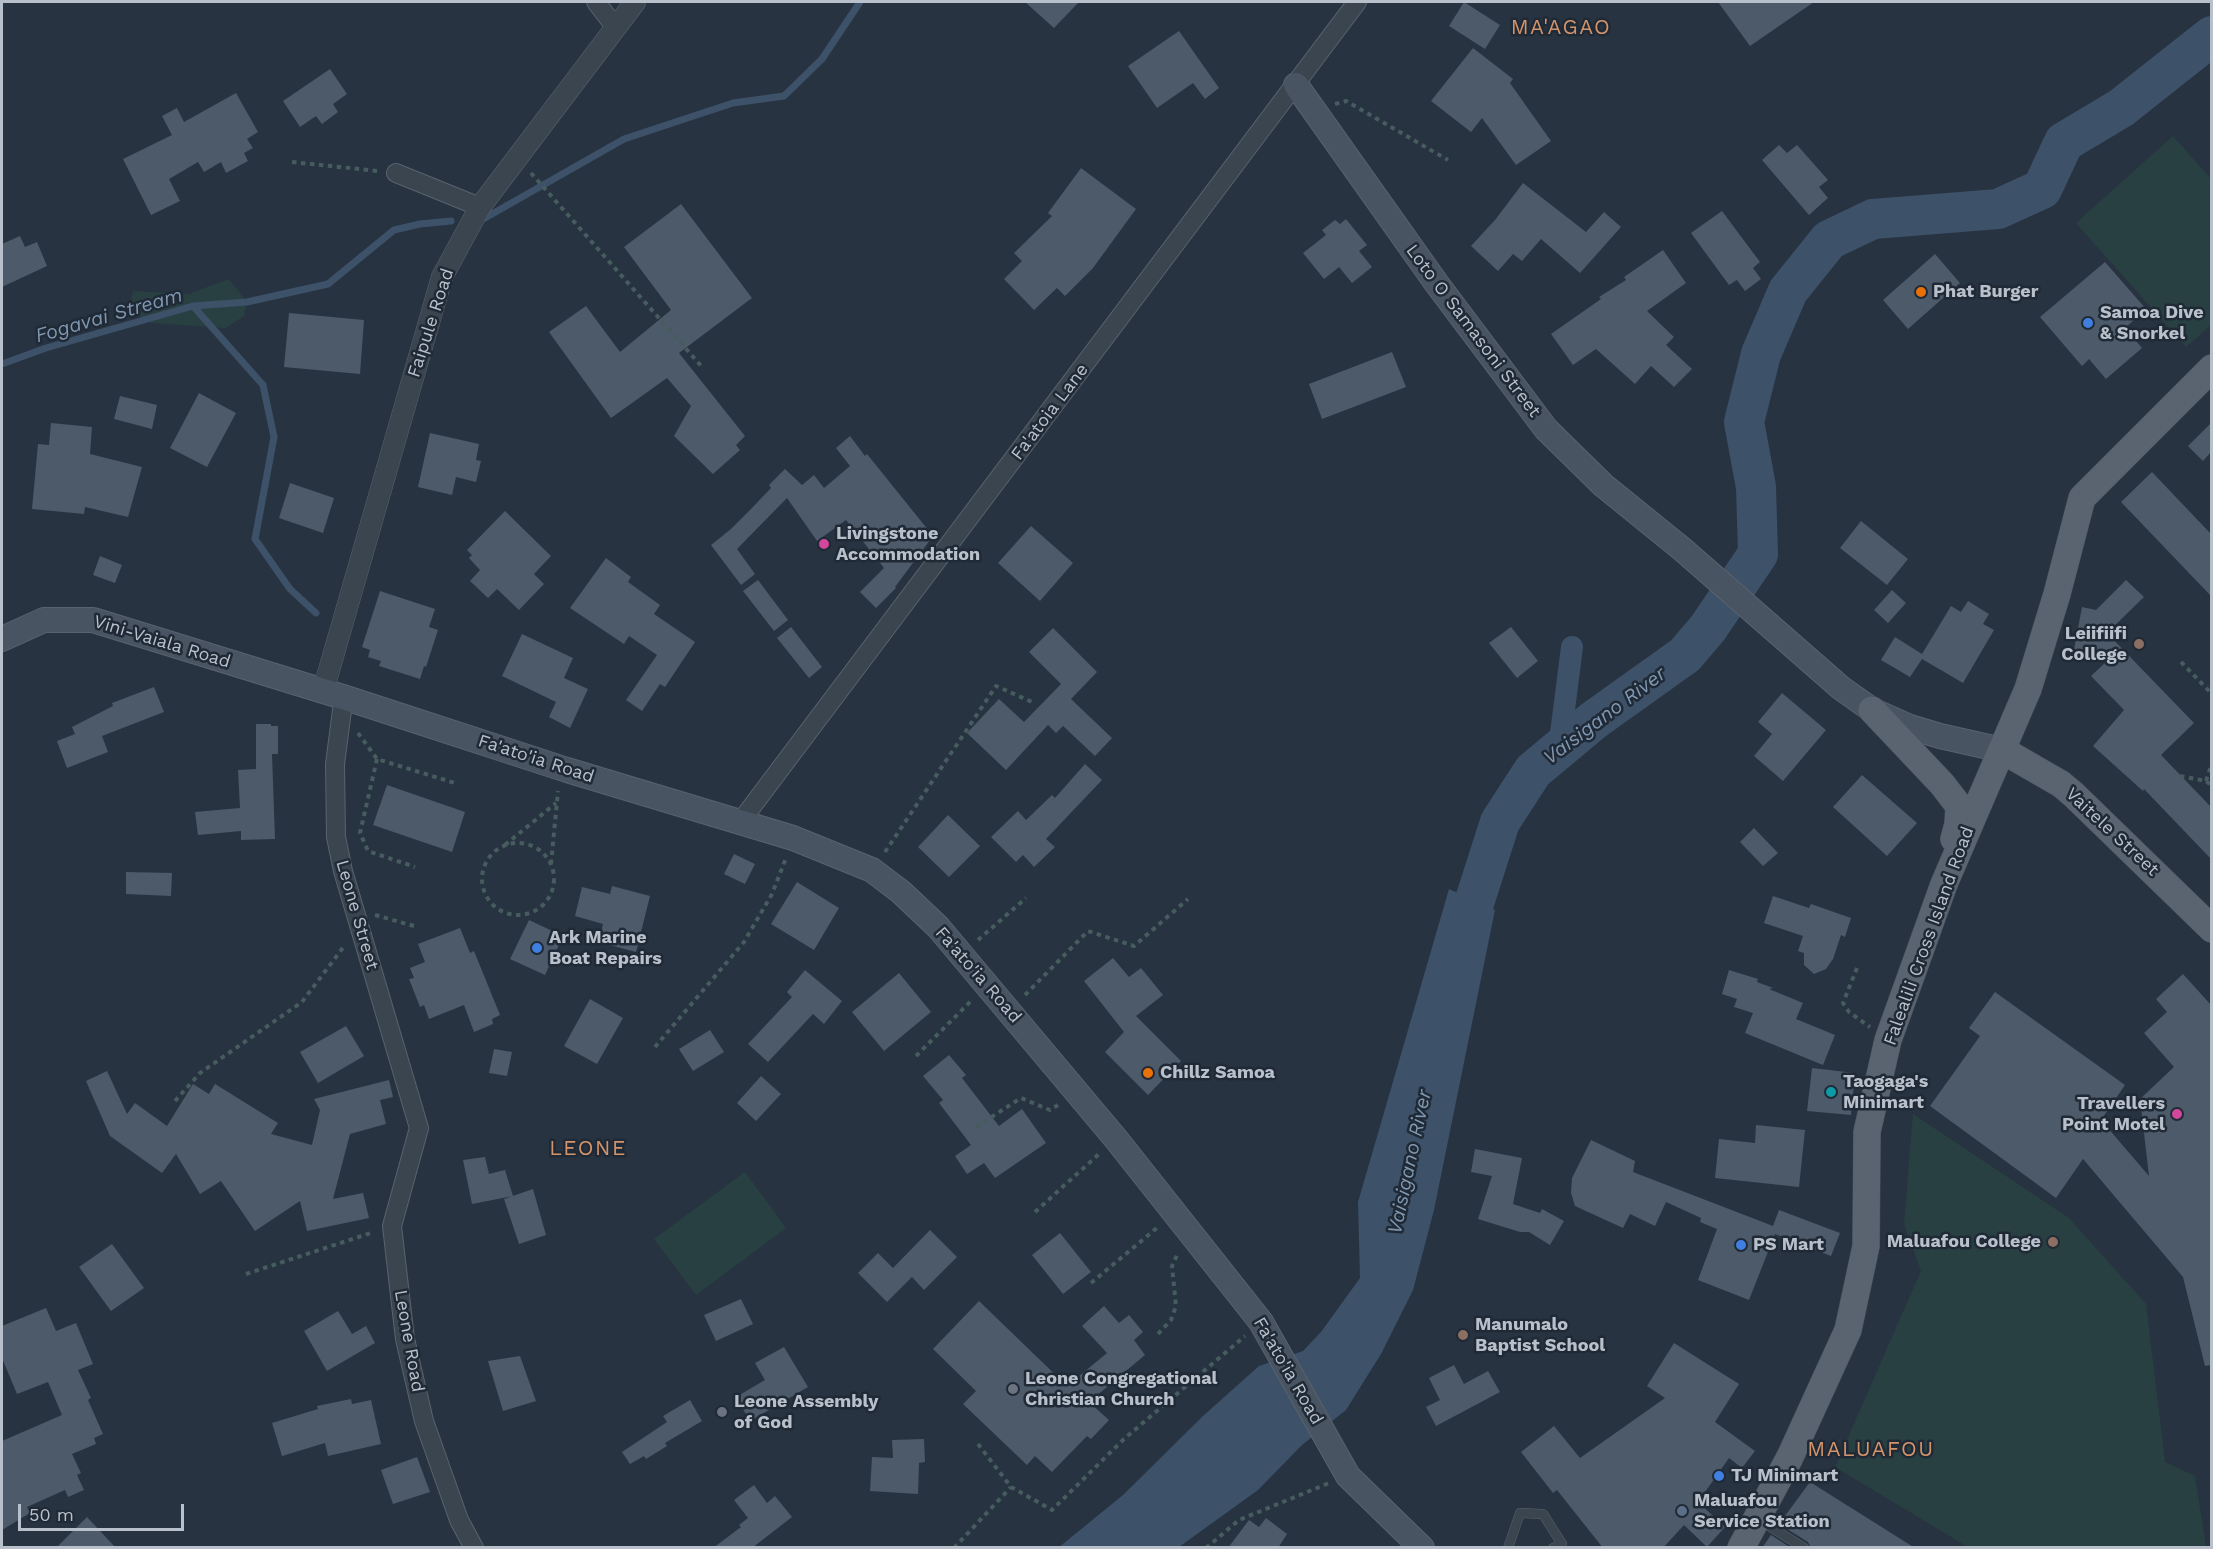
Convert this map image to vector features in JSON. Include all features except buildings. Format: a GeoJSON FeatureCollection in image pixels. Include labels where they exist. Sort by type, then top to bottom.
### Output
{"type":"FeatureCollection","features":[{"type":"Feature","properties":{"kind":"main road","name":"Loto O Samasoni Street"},"geometry":{"type":"LineString","coordinates":[[1296,85],[1437,284],[1546,429],[1603,485],[1682,549],[1841,688],[1872,710]]}},
{"type":"Feature","properties":{"kind":"main road","name":"Falealili Cross Island Road"},"geometry":{"type":"LineString","coordinates":[[1741,1548],[1790,1457],[1848,1330],[1866,1246],[1867,1132],[1888,1040],[1944,884],[2028,689],[2057,594],[2082,498],[2211,368]]}},
{"type":"Feature","properties":{"kind":"main road","name":"Vini-Vaiala Road"},"geometry":{"type":"LineString","coordinates":[[2,639],[44,620],[93,620],[323,691]]}},
{"type":"Feature","properties":{"kind":"main road","name":"Fa'ato'ia Road"},"geometry":{"type":"LineString","coordinates":[[323,691],[344,704],[793,838],[872,870],[902,892],[931,920],[988,985],[1116,1139],[1265,1328],[1344,1469],[1422,1548]]}},
{"type":"Feature","properties":{"kind":"main road"},"geometry":{"type":"LineString","coordinates":[[1872,710],[1910,727],[2002,750]]}},
{"type":"Feature","properties":{"kind":"main road"},"geometry":{"type":"LineString","coordinates":[[1872,710],[1942,784],[1959,806],[1958,824],[1944,884]]}},
{"type":"Feature","properties":{"kind":"main road","name":"Vaitele Street"},"geometry":{"type":"LineString","coordinates":[[2002,750],[2061,784],[2209,922]]}},
{"type":"Feature","properties":{"kind":"street"},"geometry":{"type":"LineString","coordinates":[[596,2],[615,28]]}},
{"type":"Feature","properties":{"kind":"street","name":"Faipule Road"},"geometry":{"type":"LineString","coordinates":[[323,691],[442,277],[480,207],[519,159],[635,2]]}},
{"type":"Feature","properties":{"kind":"street","name":"Fa'atoia Lane"},"geometry":{"type":"LineString","coordinates":[[741,821],[1357,2]]}},
{"type":"Feature","properties":{"kind":"street"},"geometry":{"type":"LineString","coordinates":[[396,173],[480,207]]}},
{"type":"Feature","properties":{"kind":"street","name":"Leone Street"},"geometry":{"type":"LineString","coordinates":[[344,704],[335,764],[336,837],[419,1128]]}},
{"type":"Feature","properties":{"kind":"street","name":"Leone Road"},"geometry":{"type":"LineString","coordinates":[[419,1128],[392,1227],[405,1339],[424,1421],[459,1520],[474,1548]]}},
{"type":"Feature","properties":{"kind":"lane"},"geometry":{"type":"LineString","coordinates":[[1508,1548],[1520,1513],[1543,1514],[1562,1544],[1553,1548]]}},
{"type":"Feature","properties":{"kind":"lane"},"geometry":{"type":"LineString","coordinates":[[1757,1519],[1804,1548]]}},
{"type":"Feature","properties":{"kind":"path"},"geometry":{"type":"LineString","coordinates":[[1314,111],[1346,100],[1448,160]]}},
{"type":"Feature","properties":{"kind":"path"},"geometry":{"type":"LineString","coordinates":[[519,159],[703,368]]}},
{"type":"Feature","properties":{"kind":"path"},"geometry":{"type":"LineString","coordinates":[[292,162],[396,173]]}},
{"type":"Feature","properties":{"kind":"path"},"geometry":{"type":"LineString","coordinates":[[2181,662],[2211,694]]}},
{"type":"Feature","properties":{"kind":"path"},"geometry":{"type":"LineString","coordinates":[[872,870],[996,686],[1032,702]]}},
{"type":"Feature","properties":{"kind":"path"},"geometry":{"type":"LineString","coordinates":[[344,704],[377,759],[458,784]]}},
{"type":"Feature","properties":{"kind":"path"},"geometry":{"type":"LineString","coordinates":[[377,759],[360,833],[368,851],[415,867]]}},
{"type":"Feature","properties":{"kind":"path"},"geometry":{"type":"LineString","coordinates":[[2206,781],[2211,764]]}},
{"type":"Feature","properties":{"kind":"path"},"geometry":{"type":"LineString","coordinates":[[551,865],[556,803],[563,768]]}},
{"type":"Feature","properties":{"kind":"path"},"geometry":{"type":"LineString","coordinates":[[2180,776],[2206,781],[2211,786]]}},
{"type":"Feature","properties":{"kind":"path"},"geometry":{"type":"LineString","coordinates":[[504,846],[515,843],[537,848],[551,865],[554,887],[550,897],[533,912],[522,915],[510,914],[491,903],[485,893],[483,871],[495,851],[556,803]]}},
{"type":"Feature","properties":{"kind":"path"},"geometry":{"type":"LineString","coordinates":[[655,1047],[744,942],[772,894],[793,838]]}},
{"type":"Feature","properties":{"kind":"path"},"geometry":{"type":"LineString","coordinates":[[962,955],[1026,898]]}},
{"type":"Feature","properties":{"kind":"path"},"geometry":{"type":"LineString","coordinates":[[1009,1010],[1088,931],[1134,946],[1188,898]]}},
{"type":"Feature","properties":{"kind":"path"},"geometry":{"type":"LineString","coordinates":[[175,1101],[200,1073],[302,1002],[357,917],[414,926]]}},
{"type":"Feature","properties":{"kind":"path"},"geometry":{"type":"LineString","coordinates":[[1857,968],[1843,1003],[1850,1012],[1888,1040]]}},
{"type":"Feature","properties":{"kind":"path"},"geometry":{"type":"LineString","coordinates":[[915,1056],[988,985]]}},
{"type":"Feature","properties":{"kind":"path"},"geometry":{"type":"LineString","coordinates":[[976,1127],[1021,1098],[1050,1110],[1074,1091]]}},
{"type":"Feature","properties":{"kind":"path"},"geometry":{"type":"LineString","coordinates":[[1035,1212],[1116,1139]]}},
{"type":"Feature","properties":{"kind":"path"},"geometry":{"type":"LineString","coordinates":[[1090,1283],[1175,1214]]}},
{"type":"Feature","properties":{"kind":"path"},"geometry":{"type":"LineString","coordinates":[[246,1274],[392,1227]]}},
{"type":"Feature","properties":{"kind":"path"},"geometry":{"type":"LineString","coordinates":[[1158,1334],[1171,1320],[1176,1306],[1172,1266],[1179,1252],[1194,1238]]}},
{"type":"Feature","properties":{"kind":"path"},"geometry":{"type":"LineString","coordinates":[[978,1444],[1011,1487],[1052,1510],[1124,1439],[1265,1328]]}},
{"type":"Feature","properties":{"kind":"path"},"geometry":{"type":"LineString","coordinates":[[1206,1548],[1239,1520],[1344,1469]]}},
{"type":"Feature","properties":{"kind":"path"},"geometry":{"type":"LineString","coordinates":[[954,1548],[1011,1487]]}},
{"type":"Feature","properties":{"kind":"green space"},"geometry":{"type":"Polygon","coordinates":[[[2173,136],[2211,179],[2211,325],[2186,347],[2076,223],[2173,136]]]}},
{"type":"Feature","properties":{"kind":"green space"},"geometry":{"type":"Polygon","coordinates":[[[229,279],[247,302],[244,316],[226,328],[152,323],[129,311],[133,291],[189,294],[229,279]]]}},
{"type":"Feature","properties":{"kind":"green space"},"geometry":{"type":"Polygon","coordinates":[[[1913,1114],[2069,1218],[2146,1304],[2165,1462],[2195,1476],[2206,1547],[1968,1547],[1835,1467],[1921,1271],[1904,1224],[1913,1114]]]}},
{"type":"Feature","properties":{"kind":"green space"},"geometry":{"type":"Polygon","coordinates":[[[745,1172],[786,1228],[696,1295],[654,1239],[745,1172]]]}},
{"type":"Feature","properties":{"kind":"water"},"geometry":{"type":"Polygon","coordinates":[[[1449,889],[1495,910],[1434,1210],[1413,1290],[1381,1354],[1346,1410],[1302,1445],[1258,1490],[1179,1547],[1058,1548],[1123,1495],[1203,1416],[1259,1366],[1303,1351],[1321,1332],[1360,1278],[1358,1202],[1449,889]]]}},
{"type":"Feature","properties":{"kind":"waterway"},"geometry":{"type":"LineString","coordinates":[[485,218],[624,139],[733,103],[784,96],[822,59],[860,2]]}},
{"type":"Feature","properties":{"kind":"waterway","name":"Vaisigano River"},"geometry":{"type":"LineString","coordinates":[[1458,953],[1500,822],[1533,771],[1594,720],[1685,655],[1708,628],[1758,554],[1756,487],[1744,422],[1761,354],[1788,291],[1829,240],[1873,219],[1998,209],[2042,189],[2064,142],[2121,108],[2212,36]]}},
{"type":"Feature","properties":{"kind":"waterway"},"geometry":{"type":"LineString","coordinates":[[193,306],[247,302],[328,284],[394,230],[420,224],[451,221]]}},
{"type":"Feature","properties":{"kind":"waterway","name":"Fogavai Stream"},"geometry":{"type":"LineString","coordinates":[[2,364],[46,348],[193,306],[263,385],[274,437],[255,539],[290,589],[316,613]]}},
{"type":"Feature","properties":{"kind":"waterway"},"geometry":{"type":"LineString","coordinates":[[1559,749],[1572,647]]}},
{"type":"Feature","properties":{"kind":"place","name":"Phat Burger"},"geometry":{"type":"Point","coordinates":[1921,292]}},
{"type":"Feature","properties":{"kind":"place","name":"Samoa Dive & Snorkel"},"geometry":{"type":"Point","coordinates":[2088,323]}},
{"type":"Feature","properties":{"kind":"place","name":"Livingstone Accommodation"},"geometry":{"type":"Point","coordinates":[824,544]}},
{"type":"Feature","properties":{"kind":"place","name":"Leiifiifi College"},"geometry":{"type":"Point","coordinates":[2139,644]}},
{"type":"Feature","properties":{"kind":"place","name":"Ark Marine Boat Repairs"},"geometry":{"type":"Point","coordinates":[537,948]}},
{"type":"Feature","properties":{"kind":"place","name":"Chillz Samoa"},"geometry":{"type":"Point","coordinates":[1148,1073]}},
{"type":"Feature","properties":{"kind":"place","name":"Taogaga's Minimart"},"geometry":{"type":"Point","coordinates":[1831,1092]}},
{"type":"Feature","properties":{"kind":"place","name":"Travellers Point Motel"},"geometry":{"type":"Point","coordinates":[2177,1114]}},
{"type":"Feature","properties":{"kind":"place","name":"Maluafou College"},"geometry":{"type":"Point","coordinates":[2053,1242]}},
{"type":"Feature","properties":{"kind":"place","name":"PS Mart"},"geometry":{"type":"Point","coordinates":[1741,1245]}},
{"type":"Feature","properties":{"kind":"place","name":"Manumalo Baptist School"},"geometry":{"type":"Point","coordinates":[1463,1335]}},
{"type":"Feature","properties":{"kind":"place","name":"Leone Congregational Christian Church"},"geometry":{"type":"Point","coordinates":[1013,1389]}},
{"type":"Feature","properties":{"kind":"place","name":"Leone Assembly of God"},"geometry":{"type":"Point","coordinates":[722,1412]}},
{"type":"Feature","properties":{"kind":"place","name":"TJ Minimart"},"geometry":{"type":"Point","coordinates":[1719,1476]}},
{"type":"Feature","properties":{"kind":"place","name":"Maluafou Service Station"},"geometry":{"type":"Point","coordinates":[1682,1511]}},
{"type":"Feature","properties":{"kind":"district","name":"MA'AGAO"},"geometry":{"type":"Point","coordinates":[1561,28]}},
{"type":"Feature","properties":{"kind":"district","name":"LEONE"},"geometry":{"type":"Point","coordinates":[588,1149]}},
{"type":"Feature","properties":{"kind":"district","name":"MALUAFOU"},"geometry":{"type":"Point","coordinates":[1871,1450]}}]}
